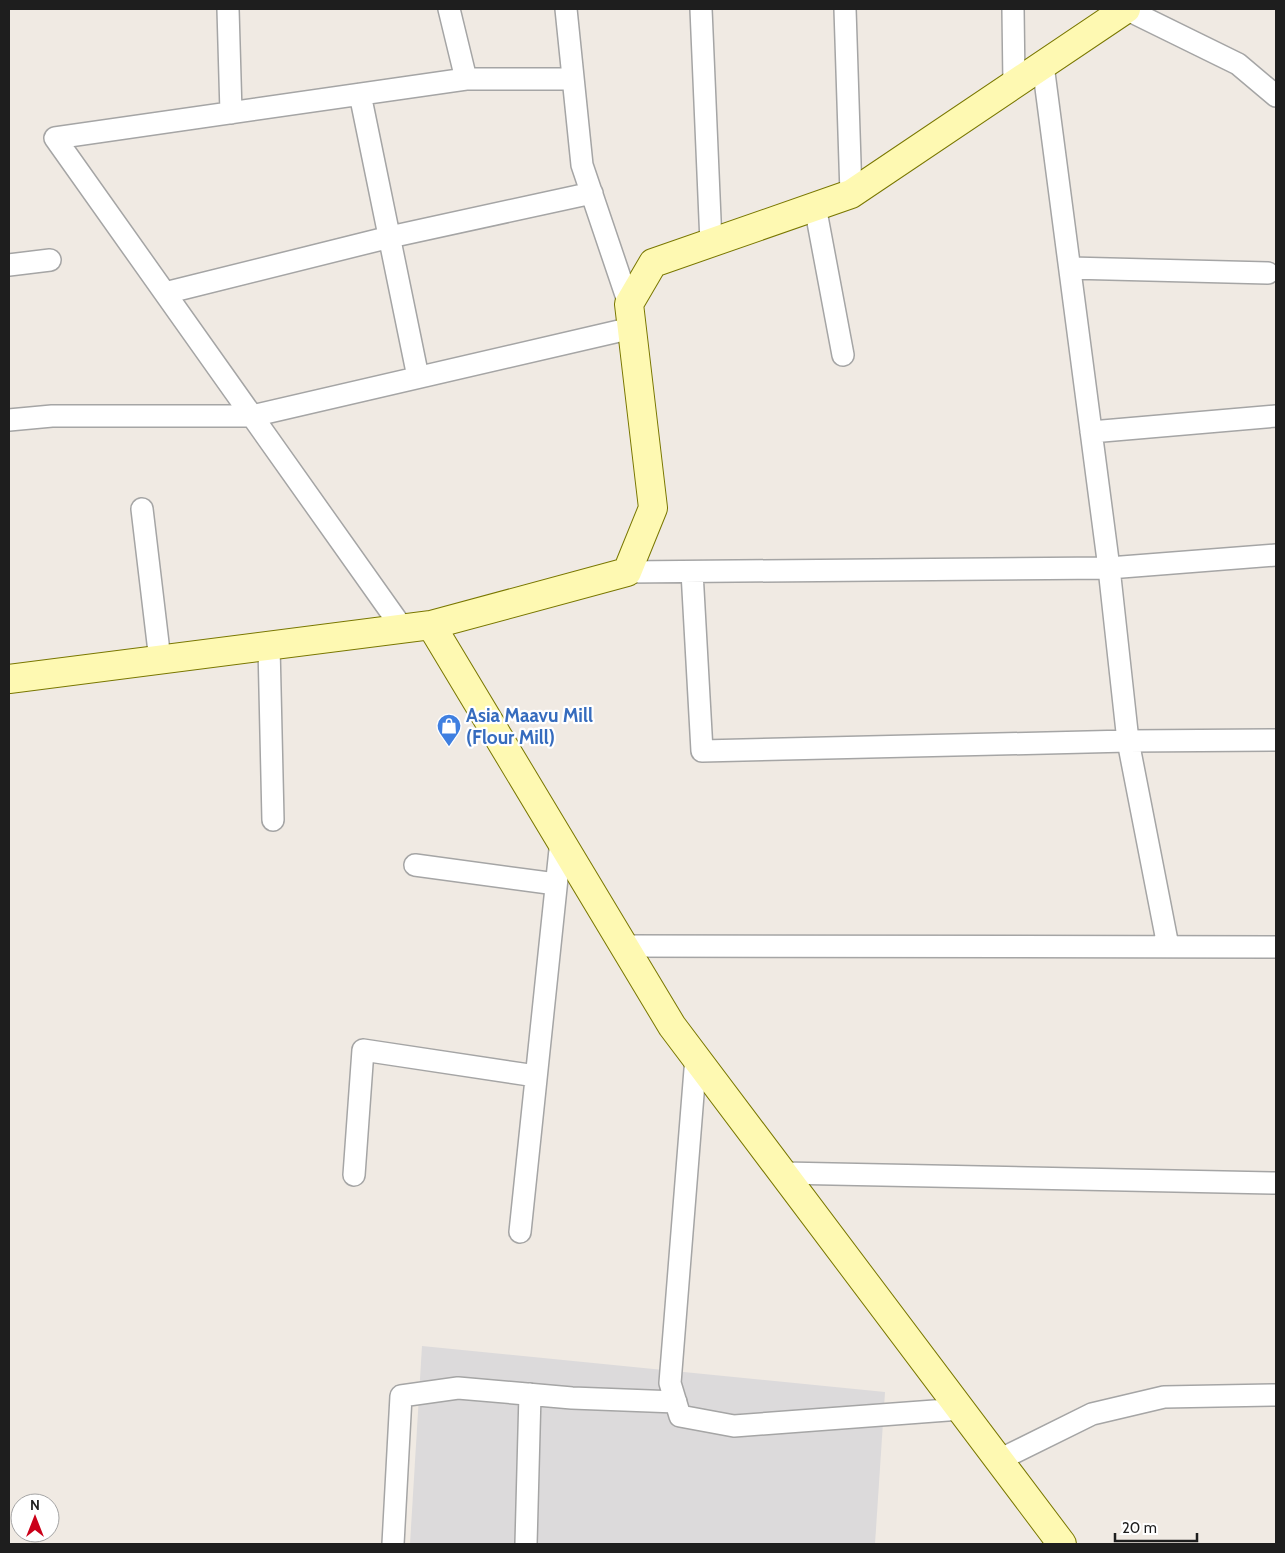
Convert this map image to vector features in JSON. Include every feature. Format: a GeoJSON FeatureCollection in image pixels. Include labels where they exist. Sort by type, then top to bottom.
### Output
{"type":"FeatureCollection","features":[{"type":"Feature","properties":{"kind":"street"},"geometry":{"type":"LineString","coordinates":[[228,9],[231,113]]}},
{"type":"Feature","properties":{"kind":"street"},"geometry":{"type":"LineString","coordinates":[[449,9],[466,79]]}},
{"type":"Feature","properties":{"kind":"street"},"geometry":{"type":"LineString","coordinates":[[566,9],[582,165],[630,316],[653,508],[626,572]]}},
{"type":"Feature","properties":{"kind":"street"},"geometry":{"type":"LineString","coordinates":[[701,9],[711,243]]}},
{"type":"Feature","properties":{"kind":"street"},"geometry":{"type":"LineString","coordinates":[[845,9],[850,194]]}},
{"type":"Feature","properties":{"kind":"street"},"geometry":{"type":"LineString","coordinates":[[1013,9],[1014,84]]}},
{"type":"Feature","properties":{"kind":"street"},"geometry":{"type":"LineString","coordinates":[[630,316],[653,263],[850,194],[1126,9],[1238,64],[1276,96]]}},
{"type":"Feature","properties":{"kind":"street"},"geometry":{"type":"LineString","coordinates":[[1043,65],[1109,568],[1128,741],[1168,946]]}},
{"type":"Feature","properties":{"kind":"street"},"geometry":{"type":"LineString","coordinates":[[404,629],[55,138],[466,79],[574,79]]}},
{"type":"Feature","properties":{"kind":"street"},"geometry":{"type":"LineString","coordinates":[[360,94],[418,378]]}},
{"type":"Feature","properties":{"kind":"street"},"geometry":{"type":"LineString","coordinates":[[165,293],[390,237],[592,193]]}},
{"type":"Feature","properties":{"kind":"street"},"geometry":{"type":"LineString","coordinates":[[814,206],[843,355]]}},
{"type":"Feature","properties":{"kind":"street"},"geometry":{"type":"LineString","coordinates":[[9,265],[50,260]]}},
{"type":"Feature","properties":{"kind":"street"},"geometry":{"type":"LineString","coordinates":[[1070,268],[1268,273]]}},
{"type":"Feature","properties":{"kind":"street"},"geometry":{"type":"LineString","coordinates":[[9,420],[52,416],[252,416],[418,378],[630,316]]}},
{"type":"Feature","properties":{"kind":"street"},"geometry":{"type":"LineString","coordinates":[[1091,432],[1276,416]]}},
{"type":"Feature","properties":{"kind":"street"},"geometry":{"type":"LineString","coordinates":[[142,508],[160,660]]}},
{"type":"Feature","properties":{"kind":"street"},"geometry":{"type":"LineString","coordinates":[[9,680],[431,625],[626,572],[1109,568],[1276,555]]}},
{"type":"Feature","properties":{"kind":"street"},"geometry":{"type":"LineString","coordinates":[[692,572],[702,751],[1128,741],[1276,740]]}},
{"type":"Feature","properties":{"kind":"street"},"geometry":{"type":"LineString","coordinates":[[431,625],[672,1026],[1062,1544]]}},
{"type":"Feature","properties":{"kind":"street"},"geometry":{"type":"LineString","coordinates":[[269,646],[273,820]]}},
{"type":"Feature","properties":{"kind":"street"},"geometry":{"type":"LineString","coordinates":[[520,1232],[561,840]]}},
{"type":"Feature","properties":{"kind":"street"},"geometry":{"type":"LineString","coordinates":[[415,865],[556,884]]}},
{"type":"Feature","properties":{"kind":"street"},"geometry":{"type":"LineString","coordinates":[[624,946],[1276,946]]}},
{"type":"Feature","properties":{"kind":"street"},"geometry":{"type":"LineString","coordinates":[[354,1175],[363,1050],[536,1076]]}},
{"type":"Feature","properties":{"kind":"street"},"geometry":{"type":"LineString","coordinates":[[696,1057],[670,1383],[680,1416],[734,1426],[961,1409]]}},
{"type":"Feature","properties":{"kind":"street"},"geometry":{"type":"LineString","coordinates":[[783,1173],[1276,1183]]}},
{"type":"Feature","properties":{"kind":"street"},"geometry":{"type":"LineString","coordinates":[[393,1544],[401,1396],[458,1388],[572,1398],[676,1402]]}},
{"type":"Feature","properties":{"kind":"street"},"geometry":{"type":"LineString","coordinates":[[526,1544],[530,1394]]}},
{"type":"Feature","properties":{"kind":"street"},"geometry":{"type":"LineString","coordinates":[[999,1460],[1092,1414],[1164,1398],[1276,1395]]}},
{"type":"Feature","properties":{"kind":"shaded area"},"geometry":{"type":"Polygon","coordinates":[[[422,1346],[885,1392],[875,1544],[410,1544],[422,1346]]]}},
{"type":"Feature","properties":{"kind":"place","name":"Asia Maavu Mill (Flour Mill)"},"geometry":{"type":"Point","coordinates":[449,747]}}]}
